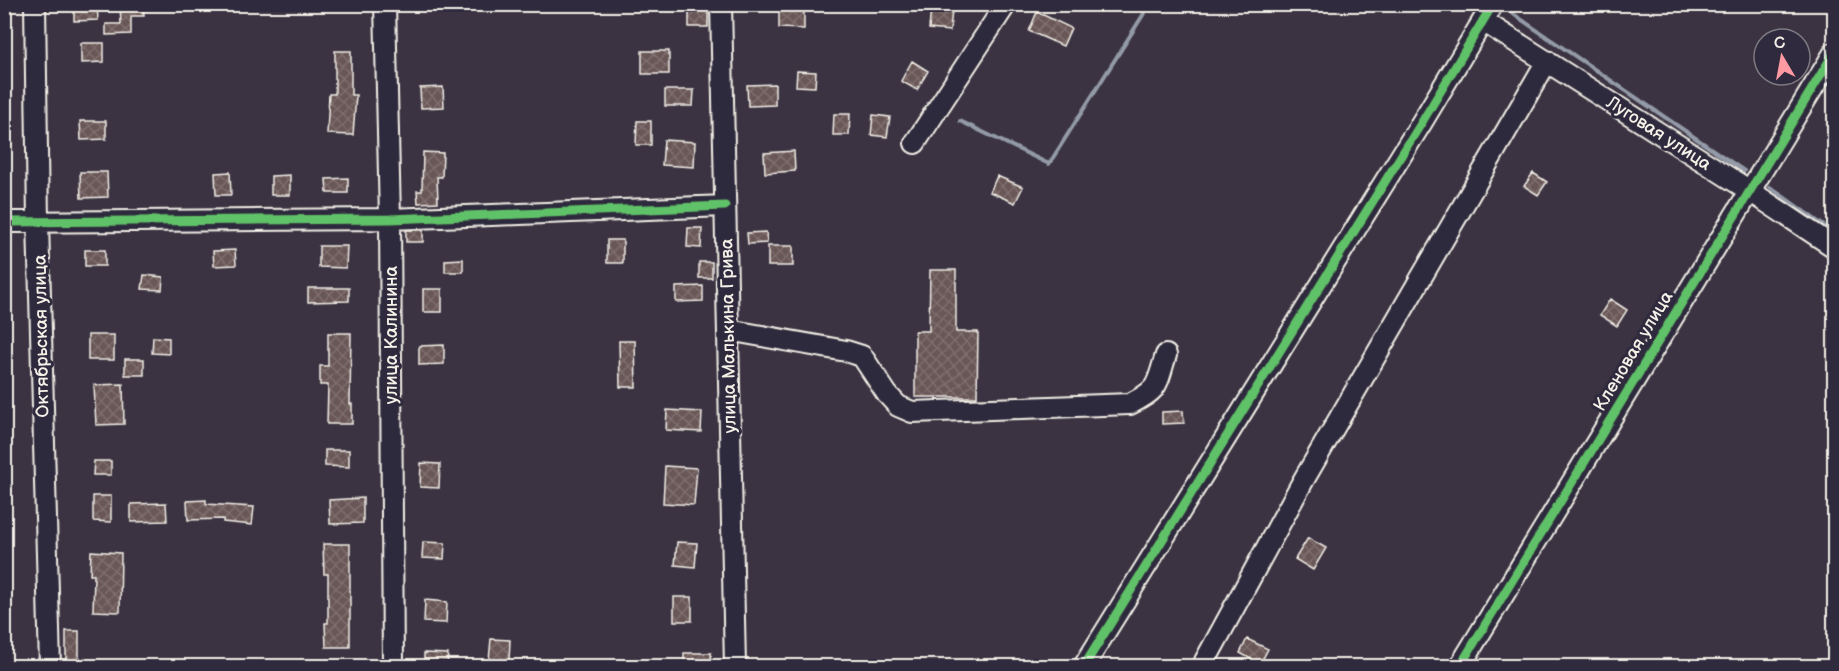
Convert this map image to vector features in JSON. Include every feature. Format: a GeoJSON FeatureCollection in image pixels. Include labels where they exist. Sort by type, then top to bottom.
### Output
{"type":"FeatureCollection","features":[{"type":"Feature","properties":{"kind":"street","name":"Октябрьская улица"},"geometry":{"type":"LineString","coordinates":[[35,4],[38,222],[50,666]]}},
{"type":"Feature","properties":{"kind":"street","name":"улица Калинина"},"geometry":{"type":"LineString","coordinates":[[385,4],[390,219],[393,666]]}},
{"type":"Feature","properties":{"kind":"street","name":"улица Малькина Грива"},"geometry":{"type":"LineString","coordinates":[[721,4],[735,666]]}},
{"type":"Feature","properties":{"kind":"street"},"geometry":{"type":"LineString","coordinates":[[915,143],[1006,4]]}},
{"type":"Feature","properties":{"kind":"street"},"geometry":{"type":"LineString","coordinates":[[1084,666],[1488,13]]}},
{"type":"Feature","properties":{"kind":"street","name":"Луговая улица"},"geometry":{"type":"LineString","coordinates":[[1488,13],[1547,61],[1834,247]]}},
{"type":"Feature","properties":{"kind":"street","name":"Кленовая улица"},"geometry":{"type":"LineString","coordinates":[[1460,666],[1834,53]]}},
{"type":"Feature","properties":{"kind":"street"},"geometry":{"type":"LineString","coordinates":[[1205,661],[1303,482],[1547,61]]}},
{"type":"Feature","properties":{"kind":"street"},"geometry":{"type":"LineString","coordinates":[[4,222],[390,219],[725,206]]}},
{"type":"Feature","properties":{"kind":"street"},"geometry":{"type":"LineString","coordinates":[[728,330],[846,351],[862,356],[887,394],[898,406],[912,412],[1130,404],[1156,388],[1166,355]]}},
{"type":"Feature","properties":{"kind":"building"},"geometry":{"type":"Polygon","coordinates":[[[74,4],[97,4],[98,20],[74,21],[74,4]]]}},
{"type":"Feature","properties":{"kind":"building"},"geometry":{"type":"Polygon","coordinates":[[[120,4],[143,4],[144,16],[131,16],[131,34],[106,35],[106,24],[121,24],[120,4]]]}},
{"type":"Feature","properties":{"kind":"building"},"geometry":{"type":"Polygon","coordinates":[[[708,8],[708,27],[689,27],[689,9],[708,8]]]}},
{"type":"Feature","properties":{"kind":"building"},"geometry":{"type":"Polygon","coordinates":[[[931,8],[952,10],[950,31],[929,29],[931,8]]]}},
{"type":"Feature","properties":{"kind":"building"},"geometry":{"type":"Polygon","coordinates":[[[779,10],[804,10],[804,29],[779,28],[779,10]]]}},
{"type":"Feature","properties":{"kind":"building"},"geometry":{"type":"Polygon","coordinates":[[[1037,12],[1071,28],[1063,46],[1029,31],[1037,12]]]}},
{"type":"Feature","properties":{"kind":"building"},"geometry":{"type":"Polygon","coordinates":[[[81,43],[104,43],[104,62],[81,63],[81,43]]]}},
{"type":"Feature","properties":{"kind":"building"},"geometry":{"type":"Polygon","coordinates":[[[335,51],[351,51],[351,95],[356,95],[353,135],[327,134],[329,94],[335,94],[335,51]]]}},
{"type":"Feature","properties":{"kind":"building"},"geometry":{"type":"Polygon","coordinates":[[[642,51],[669,51],[669,74],[642,74],[642,51]]]}},
{"type":"Feature","properties":{"kind":"building"},"geometry":{"type":"Polygon","coordinates":[[[912,61],[928,71],[917,90],[901,81],[912,61]]]}},
{"type":"Feature","properties":{"kind":"building"},"geometry":{"type":"Polygon","coordinates":[[[797,71],[816,72],[815,87],[796,86],[797,71]]]}},
{"type":"Feature","properties":{"kind":"building"},"geometry":{"type":"Polygon","coordinates":[[[775,84],[775,105],[748,106],[747,85],[775,84]]]}},
{"type":"Feature","properties":{"kind":"building"},"geometry":{"type":"Polygon","coordinates":[[[443,87],[444,107],[421,108],[420,88],[443,87]]]}},
{"type":"Feature","properties":{"kind":"building"},"geometry":{"type":"Polygon","coordinates":[[[665,90],[694,90],[693,106],[665,106],[665,90]]]}},
{"type":"Feature","properties":{"kind":"building"},"geometry":{"type":"Polygon","coordinates":[[[834,114],[850,114],[849,135],[833,135],[834,114]]]}},
{"type":"Feature","properties":{"kind":"building"},"geometry":{"type":"Polygon","coordinates":[[[873,115],[890,117],[887,137],[871,135],[873,115]]]}},
{"type":"Feature","properties":{"kind":"building"},"geometry":{"type":"Polygon","coordinates":[[[80,121],[106,121],[106,139],[81,140],[80,121]]]}},
{"type":"Feature","properties":{"kind":"building"},"geometry":{"type":"Polygon","coordinates":[[[637,121],[651,121],[651,145],[636,145],[637,121]]]}},
{"type":"Feature","properties":{"kind":"building"},"geometry":{"type":"Polygon","coordinates":[[[664,140],[695,142],[694,167],[662,165],[664,140]]]}},
{"type":"Feature","properties":{"kind":"building"},"geometry":{"type":"Polygon","coordinates":[[[794,151],[795,171],[765,173],[764,153],[794,151]]]}},
{"type":"Feature","properties":{"kind":"building"},"geometry":{"type":"Polygon","coordinates":[[[423,152],[443,153],[442,177],[437,177],[438,202],[418,203],[417,191],[422,191],[423,152]]]}},
{"type":"Feature","properties":{"kind":"building"},"geometry":{"type":"Polygon","coordinates":[[[80,172],[107,172],[108,197],[81,198],[80,172]]]}},
{"type":"Feature","properties":{"kind":"building"},"geometry":{"type":"Polygon","coordinates":[[[230,172],[231,195],[216,195],[215,173],[230,172]]]}},
{"type":"Feature","properties":{"kind":"building"},"geometry":{"type":"Polygon","coordinates":[[[1533,173],[1547,182],[1538,195],[1524,186],[1533,173]]]}},
{"type":"Feature","properties":{"kind":"building"},"geometry":{"type":"Polygon","coordinates":[[[290,175],[290,195],[271,195],[271,176],[290,175]]]}},
{"type":"Feature","properties":{"kind":"building"},"geometry":{"type":"Polygon","coordinates":[[[997,176],[1023,187],[1015,203],[990,192],[997,176]]]}},
{"type":"Feature","properties":{"kind":"building"},"geometry":{"type":"Polygon","coordinates":[[[348,178],[348,193],[327,193],[326,179],[348,178]]]}},
{"type":"Feature","properties":{"kind":"building"},"geometry":{"type":"Polygon","coordinates":[[[688,228],[702,228],[701,248],[687,247],[688,228]]]}},
{"type":"Feature","properties":{"kind":"building"},"geometry":{"type":"Polygon","coordinates":[[[406,230],[423,230],[423,242],[406,242],[406,230]]]}},
{"type":"Feature","properties":{"kind":"building"},"geometry":{"type":"Polygon","coordinates":[[[766,232],[767,243],[748,244],[747,233],[766,232]]]}},
{"type":"Feature","properties":{"kind":"building"},"geometry":{"type":"Polygon","coordinates":[[[607,240],[623,240],[623,263],[607,263],[607,240]]]}},
{"type":"Feature","properties":{"kind":"building"},"geometry":{"type":"Polygon","coordinates":[[[319,246],[347,246],[346,268],[319,267],[319,246]]]}},
{"type":"Feature","properties":{"kind":"building"},"geometry":{"type":"Polygon","coordinates":[[[768,246],[793,246],[793,266],[768,266],[768,246]]]}},
{"type":"Feature","properties":{"kind":"building"},"geometry":{"type":"Polygon","coordinates":[[[85,250],[105,250],[105,266],[85,266],[85,250]]]}},
{"type":"Feature","properties":{"kind":"building"},"geometry":{"type":"Polygon","coordinates":[[[235,250],[236,265],[214,266],[213,251],[235,250]]]}},
{"type":"Feature","properties":{"kind":"building"},"geometry":{"type":"Polygon","coordinates":[[[463,259],[463,272],[445,272],[445,260],[463,259]]]}},
{"type":"Feature","properties":{"kind":"building"},"geometry":{"type":"Polygon","coordinates":[[[699,262],[712,262],[712,278],[699,278],[699,262]]]}},
{"type":"Feature","properties":{"kind":"building"},"geometry":{"type":"Polygon","coordinates":[[[930,270],[956,270],[956,332],[978,332],[977,397],[915,397],[915,331],[929,331],[930,270]]]}},
{"type":"Feature","properties":{"kind":"building"},"geometry":{"type":"Polygon","coordinates":[[[144,275],[163,277],[162,290],[142,289],[144,275]]]}},
{"type":"Feature","properties":{"kind":"building"},"geometry":{"type":"Polygon","coordinates":[[[703,286],[703,301],[676,302],[676,287],[703,286]]]}},
{"type":"Feature","properties":{"kind":"building"},"geometry":{"type":"Polygon","coordinates":[[[308,288],[349,288],[349,301],[308,302],[308,288]]]}},
{"type":"Feature","properties":{"kind":"building"},"geometry":{"type":"Polygon","coordinates":[[[423,289],[442,289],[442,312],[423,312],[423,289]]]}},
{"type":"Feature","properties":{"kind":"building"},"geometry":{"type":"Polygon","coordinates":[[[1610,299],[1627,310],[1617,326],[1600,315],[1610,299]]]}},
{"type":"Feature","properties":{"kind":"building"},"geometry":{"type":"Polygon","coordinates":[[[328,333],[351,333],[352,424],[327,424],[328,385],[320,385],[320,366],[328,366],[328,333]]]}},
{"type":"Feature","properties":{"kind":"building"},"geometry":{"type":"Polygon","coordinates":[[[88,335],[114,335],[114,360],[88,360],[88,335]]]}},
{"type":"Feature","properties":{"kind":"building"},"geometry":{"type":"Polygon","coordinates":[[[153,337],[169,338],[169,354],[152,353],[153,337]]]}},
{"type":"Feature","properties":{"kind":"building"},"geometry":{"type":"Polygon","coordinates":[[[619,341],[635,341],[636,387],[620,387],[619,341]]]}},
{"type":"Feature","properties":{"kind":"building"},"geometry":{"type":"Polygon","coordinates":[[[444,345],[444,364],[419,365],[419,346],[444,345]]]}},
{"type":"Feature","properties":{"kind":"building"},"geometry":{"type":"Polygon","coordinates":[[[125,359],[144,359],[144,375],[125,375],[125,359]]]}},
{"type":"Feature","properties":{"kind":"building"},"geometry":{"type":"Polygon","coordinates":[[[123,384],[124,424],[96,425],[94,385],[123,384]]]}},
{"type":"Feature","properties":{"kind":"building"},"geometry":{"type":"Polygon","coordinates":[[[667,410],[702,412],[701,432],[666,430],[667,410]]]}},
{"type":"Feature","properties":{"kind":"building"},"geometry":{"type":"Polygon","coordinates":[[[1183,411],[1184,423],[1162,424],[1162,412],[1183,411]]]}},
{"type":"Feature","properties":{"kind":"building"},"geometry":{"type":"Polygon","coordinates":[[[325,450],[349,450],[349,467],[325,466],[325,450]]]}},
{"type":"Feature","properties":{"kind":"building"},"geometry":{"type":"Polygon","coordinates":[[[94,461],[111,461],[111,475],[93,475],[94,461]]]}},
{"type":"Feature","properties":{"kind":"building"},"geometry":{"type":"Polygon","coordinates":[[[421,463],[440,464],[439,488],[420,487],[421,463]]]}},
{"type":"Feature","properties":{"kind":"building"},"geometry":{"type":"Polygon","coordinates":[[[665,466],[697,468],[694,505],[663,503],[665,466]]]}},
{"type":"Feature","properties":{"kind":"building"},"geometry":{"type":"Polygon","coordinates":[[[93,496],[111,496],[111,522],[93,521],[93,496]]]}},
{"type":"Feature","properties":{"kind":"building"},"geometry":{"type":"Polygon","coordinates":[[[363,498],[363,523],[330,524],[329,500],[363,498]]]}},
{"type":"Feature","properties":{"kind":"building"},"geometry":{"type":"Polygon","coordinates":[[[206,500],[206,504],[254,507],[252,525],[223,522],[223,519],[188,520],[187,501],[206,500]]]}},
{"type":"Feature","properties":{"kind":"building"},"geometry":{"type":"Polygon","coordinates":[[[166,503],[167,521],[131,522],[131,504],[166,503]]]}},
{"type":"Feature","properties":{"kind":"building"},"geometry":{"type":"Polygon","coordinates":[[[1308,538],[1326,548],[1313,570],[1295,559],[1308,538]]]}},
{"type":"Feature","properties":{"kind":"building"},"geometry":{"type":"Polygon","coordinates":[[[423,542],[445,543],[444,559],[422,558],[423,542]]]}},
{"type":"Feature","properties":{"kind":"building"},"geometry":{"type":"Polygon","coordinates":[[[677,542],[697,543],[695,567],[675,565],[677,542]]]}},
{"type":"Feature","properties":{"kind":"building"},"geometry":{"type":"Polygon","coordinates":[[[323,544],[350,544],[350,647],[326,647],[328,574],[324,574],[323,544]]]}},
{"type":"Feature","properties":{"kind":"building"},"geometry":{"type":"Polygon","coordinates":[[[91,551],[121,553],[120,612],[93,611],[94,575],[90,575],[91,551]]]}},
{"type":"Feature","properties":{"kind":"building"},"geometry":{"type":"Polygon","coordinates":[[[674,597],[692,597],[692,621],[674,621],[674,597]]]}},
{"type":"Feature","properties":{"kind":"building"},"geometry":{"type":"Polygon","coordinates":[[[425,600],[447,602],[446,623],[424,622],[425,600]]]}},
{"type":"Feature","properties":{"kind":"building"},"geometry":{"type":"Polygon","coordinates":[[[66,631],[79,631],[79,666],[66,666],[66,631]]]}},
{"type":"Feature","properties":{"kind":"building"},"geometry":{"type":"Polygon","coordinates":[[[491,639],[510,640],[509,661],[489,660],[491,639]]]}},
{"type":"Feature","properties":{"kind":"building"},"geometry":{"type":"Polygon","coordinates":[[[1247,639],[1268,649],[1260,664],[1240,653],[1247,639]]]}},
{"type":"Feature","properties":{"kind":"building"},"geometry":{"type":"Polygon","coordinates":[[[424,653],[448,654],[447,666],[424,666],[424,653]]]}},
{"type":"Feature","properties":{"kind":"building"},"geometry":{"type":"Polygon","coordinates":[[[684,653],[711,653],[712,666],[684,666],[684,653]]]}},
{"type":"Feature","properties":{"kind":"waterway"},"geometry":{"type":"LineString","coordinates":[[960,121],[1049,164],[1150,4]]}},
{"type":"Feature","properties":{"kind":"waterway"},"geometry":{"type":"LineString","coordinates":[[1500,5],[1744,171]]}},
{"type":"Feature","properties":{"kind":"waterway"},"geometry":{"type":"LineString","coordinates":[[1770,187],[1834,233]]}},
{"type":"Feature","properties":{"kind":"cycle path"},"geometry":{"type":"LineString","coordinates":[[1084,666],[1493,4]]}},
{"type":"Feature","properties":{"kind":"cycle path"},"geometry":{"type":"LineString","coordinates":[[1460,666],[1834,53]]}},
{"type":"Feature","properties":{"kind":"cycle path"},"geometry":{"type":"LineString","coordinates":[[4,222],[390,219],[725,206]]}}]}
